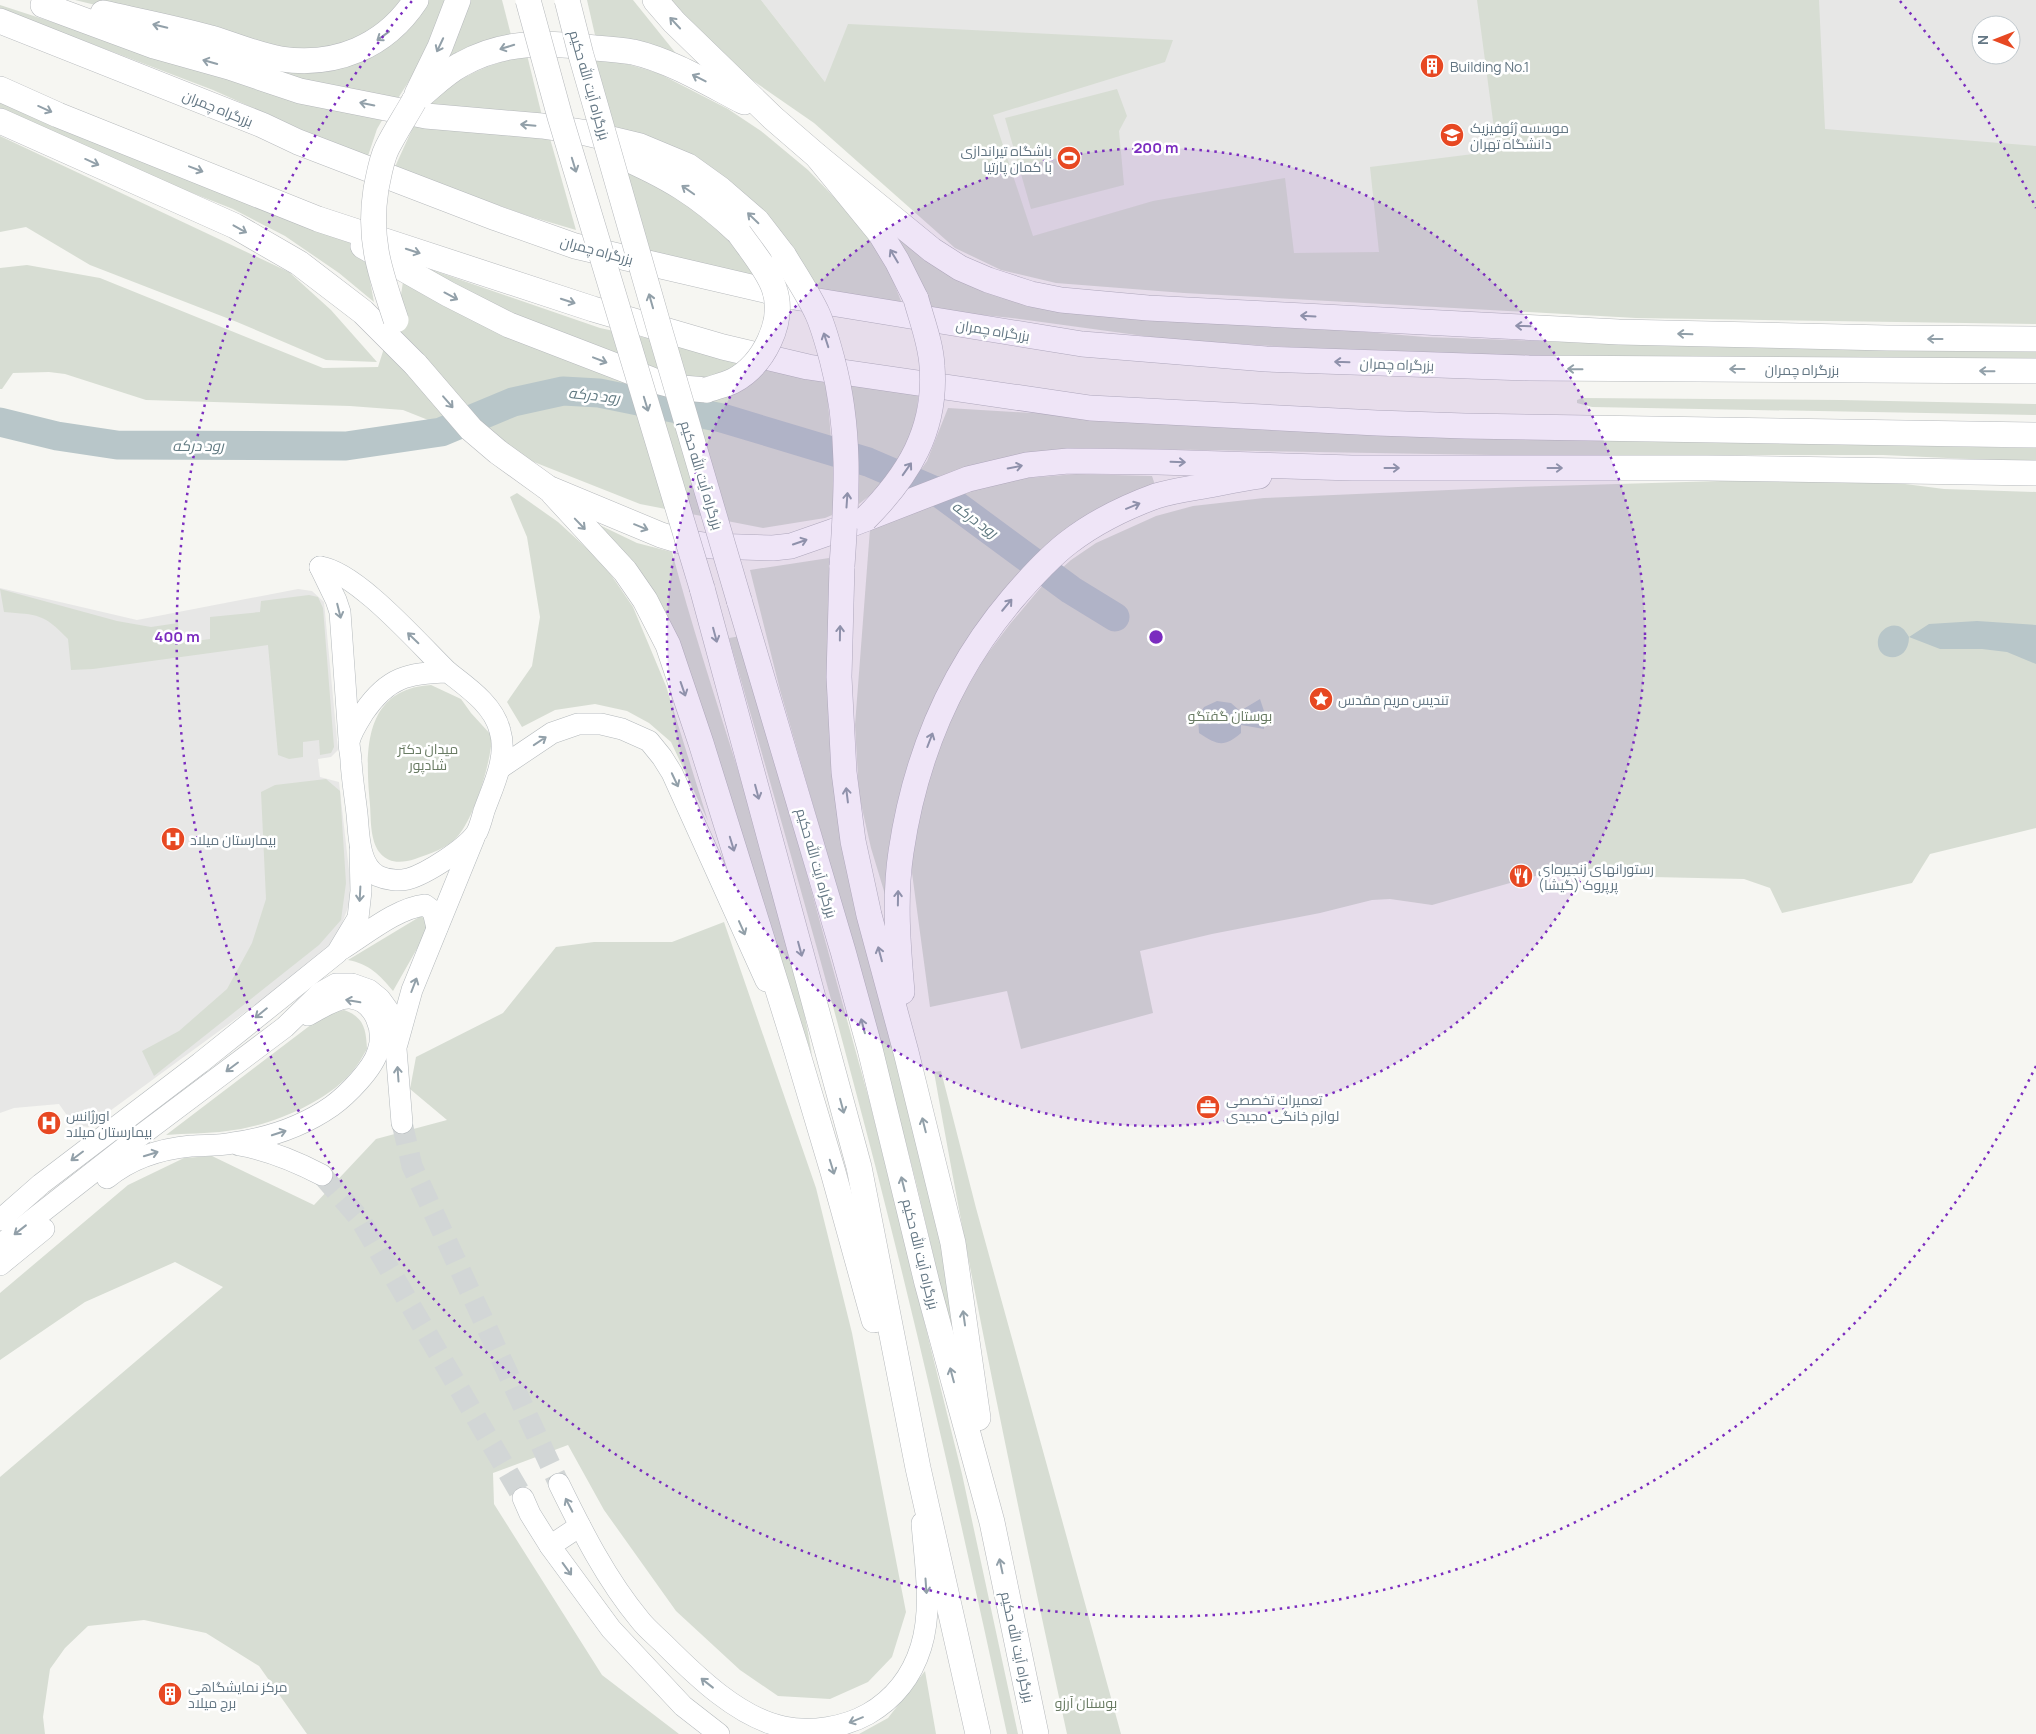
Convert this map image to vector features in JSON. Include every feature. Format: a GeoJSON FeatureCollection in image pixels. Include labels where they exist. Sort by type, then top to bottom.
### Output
{"type":"FeatureCollection","features":[{"type":"Feature","properties":{"kind":"highway"},"geometry":{"type":"LineString","coordinates":[[35,2],[104,14],[209,38],[278,58],[304,61],[343,55],[367,46],[384,36],[416,0]]}},
{"type":"Feature","properties":{"kind":"highway"},"geometry":{"type":"LineString","coordinates":[[416,365],[396,320],[376,254],[373,236],[373,209],[380,168],[387,149],[414,101],[440,47],[458,0]]}},
{"type":"Feature","properties":{"kind":"highway"},"geometry":{"type":"LineString","coordinates":[[528,0],[560,117],[702,588],[859,1167],[918,1468],[978,1734]]}},
{"type":"Feature","properties":{"kind":"highway","name":"بزرگراه آیت الله حکیم"},"geometry":{"type":"LineString","coordinates":[[567,0],[660,331],[870,1049],[927,1282],[992,1522],[1036,1734]]}},
{"type":"Feature","properties":{"kind":"highway"},"geometry":{"type":"LineString","coordinates":[[655,0],[674,22],[773,118],[932,250],[960,268],[988,280],[1031,294],[1062,300],[1174,309],[1638,332],[1877,338],[2036,339]]}},
{"type":"Feature","properties":{"kind":"highway"},"geometry":{"type":"LineString","coordinates":[[35,2],[154,46],[229,67],[300,91],[426,116],[582,132],[640,146],[688,166],[720,189],[757,221],[784,256],[819,317],[836,373],[843,408],[847,444],[848,487],[842,566],[839,677],[844,772],[851,832],[869,914],[906,1052],[953,1243],[992,1522]]}},
{"type":"Feature","properties":{"kind":"highway","name":"بزرگراه چمران"},"geometry":{"type":"LineString","coordinates":[[0,22],[253,122],[298,142],[557,240],[575,246],[794,298],[1082,344],[1266,358],[1529,368],[2036,371]]}},
{"type":"Feature","properties":{"kind":"highway"},"geometry":{"type":"LineString","coordinates":[[414,101],[441,78],[462,64],[483,55],[516,45],[556,43],[633,52],[694,75],[773,118]]}},
{"type":"Feature","properties":{"kind":"highway"},"geometry":{"type":"LineString","coordinates":[[0,89],[58,115],[318,219],[593,309],[724,347],[808,367],[1090,408],[1455,425],[2036,435]]}},
{"type":"Feature","properties":{"kind":"highway"},"geometry":{"type":"LineString","coordinates":[[0,121],[235,226],[300,263],[363,312],[416,365],[471,429],[498,452],[548,488],[625,571],[645,600],[668,645],[701,743],[796,1048],[918,1468]]}},
{"type":"Feature","properties":{"kind":"highway"},"geometry":{"type":"LineString","coordinates":[[318,219],[448,294],[509,325],[652,380],[682,388],[707,390],[733,381],[752,368],[770,342],[777,315],[774,289],[739,233],[715,210],[686,188],[654,170],[556,129]]}},
{"type":"Feature","properties":{"kind":"highway"},"geometry":{"type":"LineString","coordinates":[[817,156],[880,233],[897,261],[916,299],[928,341],[932,366],[932,398],[926,431],[913,459],[886,498],[865,520]]}},
{"type":"Feature","properties":{"kind":"highway"},"geometry":{"type":"LineString","coordinates":[[548,488],[661,535],[684,542],[711,546],[773,548],[790,546],[865,520],[968,479],[1027,465],[1068,462],[1158,462],[1352,468],[1707,468],[2036,474]]}},
{"type":"Feature","properties":{"kind":"highway"},"geometry":{"type":"LineString","coordinates":[[906,1052],[899,953],[898,905],[902,846],[918,771],[949,693],[977,644],[1033,575],[1063,547],[1094,525],[1121,511],[1157,496],[1244,478],[1352,468]]}},
{"type":"Feature","properties":{"kind":"main road"},"geometry":{"type":"LineString","coordinates":[[338,953],[358,918],[361,892],[360,845],[349,742],[340,612],[320,567],[336,571],[367,593],[448,672],[475,694],[494,717],[500,730],[502,742],[500,768],[476,833],[412,990],[396,1049]]}},
{"type":"Feature","properties":{"kind":"main road"},"geometry":{"type":"LineString","coordinates":[[349,742],[363,713],[386,686],[411,675],[448,672]]}},
{"type":"Feature","properties":{"kind":"main road"},"geometry":{"type":"LineString","coordinates":[[500,768],[552,733],[578,724],[600,724],[622,729],[648,741],[662,757],[672,773],[796,1048]]}},
{"type":"Feature","properties":{"kind":"main road"},"geometry":{"type":"LineString","coordinates":[[360,845],[368,865],[378,876],[396,880],[409,878],[443,861],[476,833]]}},
{"type":"Feature","properties":{"kind":"main road"},"geometry":{"type":"LineString","coordinates":[[0,1220],[41,1184],[200,1063],[338,953],[384,922],[413,906],[425,905],[433,911],[437,928]]}},
{"type":"Feature","properties":{"kind":"main road"},"geometry":{"type":"LineString","coordinates":[[0,1246],[124,1148],[285,1027],[320,993],[336,984],[352,984],[369,990],[380,999],[388,1010],[396,1049],[402,1123]]}},
{"type":"Feature","properties":{"kind":"main road"},"geometry":{"type":"LineString","coordinates":[[0,1265],[117,1170],[134,1160],[167,1150],[191,1146],[231,1144],[287,1130],[333,1105],[362,1078],[378,1052],[381,1032],[377,1018],[368,1007],[350,998],[326,1006],[285,1027]]}},
{"type":"Feature","properties":{"kind":"main road"},"geometry":{"type":"LineString","coordinates":[[231,1144],[257,1148],[292,1160],[322,1174]]}},
{"type":"Feature","properties":{"kind":"main road"},"geometry":{"type":"LineString","coordinates":[[559,1484],[608,1576],[640,1621],[692,1672],[735,1705],[760,1719],[784,1727],[832,1727],[862,1717],[883,1705],[902,1686],[921,1646],[927,1600],[918,1468]]}},
{"type":"Feature","properties":{"kind":"main road"},"geometry":{"type":"LineString","coordinates":[[523,1498],[530,1514],[550,1546],[611,1629],[683,1706],[720,1734]]}},
{"type":"Feature","properties":{"kind":"main road"},"geometry":{"type":"LineString","coordinates":[[550,1546],[580,1526]]}},
{"type":"Feature","properties":{"kind":"shaded area","name":"موسسه ژئوفیزیک دانشگاه تهران"},"geometry":{"type":"Polygon","coordinates":[[[761,0],[2036,0],[2036,318],[1059,271],[825,82],[761,0]]]}},
{"type":"Feature","properties":{"kind":"shaded area","name":"بیمارستان میلاد"},"geometry":{"type":"Polygon","coordinates":[[[0,588],[137,620],[298,589],[312,591],[324,602],[338,750],[331,757],[318,759],[320,777],[339,782],[352,897],[338,934],[319,958],[88,1127],[73,1124],[59,1104],[14,1108],[0,1113],[0,588]]]}},
{"type":"Feature","properties":{"kind":"shaded area"},"geometry":{"type":"Polygon","coordinates":[[[1977,621],[2036,625],[2036,664],[2007,652],[1982,649],[1940,649],[1909,637],[1929,624],[1977,621]]]}},
{"type":"Feature","properties":{"kind":"shaded area"},"geometry":{"type":"Polygon","coordinates":[[[1890,626],[1902,628],[1909,637],[1908,646],[1898,656],[1886,656],[1878,647],[1879,636],[1883,630],[1890,626]]]}},
{"type":"Feature","properties":{"kind":"shaded area"},"geometry":{"type":"Polygon","coordinates":[[[1260,699],[1265,714],[1264,729],[1241,725],[1241,733],[1225,743],[1216,742],[1199,733],[1198,717],[1204,707],[1217,701],[1231,703],[1240,711],[1260,699]]]}},
{"type":"Feature","properties":{"kind":"green space"},"geometry":{"type":"Polygon","coordinates":[[[75,0],[409,0],[374,37],[300,55],[75,0]]]}},
{"type":"Feature","properties":{"kind":"green space"},"geometry":{"type":"Polygon","coordinates":[[[424,0],[449,0],[416,70],[395,103],[333,91],[139,25],[302,68],[424,0]]]}},
{"type":"Feature","properties":{"kind":"green space"},"geometry":{"type":"Polygon","coordinates":[[[467,0],[502,0],[511,35],[447,58],[467,0]]]}},
{"type":"Feature","properties":{"kind":"green space"},"geometry":{"type":"Polygon","coordinates":[[[587,0],[633,0],[678,56],[595,35],[587,0]]]}},
{"type":"Feature","properties":{"kind":"green space","name":"موسسه ژئوفیزیک دانشگاه تهران"},"geometry":{"type":"Polygon","coordinates":[[[664,0],[761,0],[825,82],[848,24],[1173,40],[1165,62],[993,115],[1033,236],[1153,201],[1285,178],[1294,253],[1379,252],[1370,167],[1497,151],[1477,0],[1819,0],[1825,129],[2036,146],[2036,324],[1636,318],[1184,293],[1056,283],[1001,270],[955,248],[814,123],[742,73],[664,0]]]}},
{"type":"Feature","properties":{"kind":"green space"},"geometry":{"type":"Polygon","coordinates":[[[0,5],[95,36],[384,117],[377,129],[367,159],[213,90],[0,9],[0,5]]]}},
{"type":"Feature","properties":{"kind":"green space"},"geometry":{"type":"Polygon","coordinates":[[[593,54],[658,73],[728,109],[761,131],[808,170],[857,221],[888,268],[903,306],[818,294],[614,128],[593,54]]]}},
{"type":"Feature","properties":{"kind":"green space"},"geometry":{"type":"Polygon","coordinates":[[[527,55],[543,120],[426,107],[461,79],[497,63],[527,55]]]}},
{"type":"Feature","properties":{"kind":"green space","name":"باشگاه تیراندازی با کمان پارتیا"},"geometry":{"type":"Polygon","coordinates":[[[1117,89],[1127,116],[1119,131],[1124,185],[1031,209],[1005,118],[1117,89]]]}},
{"type":"Feature","properties":{"kind":"green space"},"geometry":{"type":"Polygon","coordinates":[[[0,99],[362,239],[374,302],[339,273],[285,236],[233,209],[106,159],[0,111],[0,99]]]}},
{"type":"Feature","properties":{"kind":"green space"},"geometry":{"type":"Polygon","coordinates":[[[415,123],[549,135],[576,230],[532,217],[394,169],[415,123]]]}},
{"type":"Feature","properties":{"kind":"green space"},"geometry":{"type":"Polygon","coordinates":[[[0,136],[289,272],[331,310],[377,362],[326,360],[237,322],[90,265],[26,227],[0,232],[0,136]]]}},
{"type":"Feature","properties":{"kind":"green space"},"geometry":{"type":"Polygon","coordinates":[[[619,147],[792,286],[652,257],[619,147]]]}},
{"type":"Feature","properties":{"kind":"green space"},"geometry":{"type":"Polygon","coordinates":[[[875,207],[956,274],[1306,327],[1425,337],[1623,344],[2036,350],[2036,367],[1364,352],[1166,339],[1012,318],[932,310],[921,283],[907,257],[875,207]]]}},
{"type":"Feature","properties":{"kind":"green space"},"geometry":{"type":"Polygon","coordinates":[[[406,261],[600,328],[826,377],[837,513],[825,518],[763,528],[640,504],[403,410],[350,406],[146,400],[65,374],[49,372],[13,373],[2,389],[0,389],[0,268],[27,265],[100,278],[323,368],[378,367],[401,295],[406,261]]]}},
{"type":"Feature","properties":{"kind":"green space"},"geometry":{"type":"Polygon","coordinates":[[[847,377],[919,383],[915,419],[911,436],[904,451],[886,479],[859,504],[859,453],[847,377]]]}},
{"type":"Feature","properties":{"kind":"green space"},"geometry":{"type":"Polygon","coordinates":[[[1582,398],[2036,404],[2036,415],[1592,407],[1577,403],[1577,400],[1582,398]]]}},
{"type":"Feature","properties":{"kind":"green space"},"geometry":{"type":"Polygon","coordinates":[[[948,408],[1397,435],[2036,448],[2036,462],[1883,455],[1492,455],[1087,448],[1015,455],[894,500],[915,478],[927,461],[948,408]]]}},
{"type":"Feature","properties":{"kind":"green space"},"geometry":{"type":"Polygon","coordinates":[[[1076,474],[1152,476],[1155,485],[1117,503],[965,653],[887,901],[871,848],[859,795],[855,725],[870,529],[983,487],[1016,479],[1076,474]]]}},
{"type":"Feature","properties":{"kind":"green space","name":"بوستان گفتگو"},"geometry":{"type":"Polygon","coordinates":[[[1851,477],[1944,489],[2036,492],[2036,828],[1930,854],[1912,883],[1782,913],[1770,888],[1744,879],[1606,876],[1560,869],[1432,905],[1390,899],[1372,900],[1320,913],[1212,934],[1140,951],[1153,1013],[1021,1049],[1007,991],[930,1007],[910,858],[918,815],[940,743],[959,702],[985,657],[1010,624],[1042,586],[1071,560],[1096,543],[1156,516],[1193,506],[1264,498],[1518,487],[1851,477]]]}},
{"type":"Feature","properties":{"kind":"green space"},"geometry":{"type":"Polygon","coordinates":[[[517,493],[558,522],[603,563],[633,607],[666,686],[708,821],[671,742],[649,723],[627,711],[595,704],[555,710],[522,727],[507,702],[532,666],[540,617],[527,537],[510,497],[517,493]]]}},
{"type":"Feature","properties":{"kind":"green space"},"geometry":{"type":"Polygon","coordinates":[[[587,519],[637,543],[672,552],[767,865],[800,991],[812,1055],[765,921],[707,733],[587,519]]]}},
{"type":"Feature","properties":{"kind":"green space"},"geometry":{"type":"Polygon","coordinates":[[[829,558],[834,692],[945,1241],[974,1428],[916,1182],[866,989],[780,690],[750,570],[829,558]]]}},
{"type":"Feature","properties":{"kind":"green space"},"geometry":{"type":"Polygon","coordinates":[[[0,589],[117,621],[151,627],[178,623],[181,643],[210,639],[210,617],[260,612],[261,601],[309,595],[318,597],[323,608],[334,747],[331,753],[320,755],[319,740],[303,742],[303,757],[289,759],[278,755],[268,645],[93,669],[71,670],[68,639],[52,624],[39,617],[4,612],[0,589]]]}},
{"type":"Feature","properties":{"kind":"green space"},"geometry":{"type":"Polygon","coordinates":[[[741,636],[870,1103],[962,1474],[1018,1734],[1007,1734],[934,1407],[895,1244],[823,970],[729,638],[741,636]]]}},
{"type":"Feature","properties":{"kind":"green space","name":"میدان دکتر شادپور"},"geometry":{"type":"Polygon","coordinates":[[[431,685],[461,699],[492,736],[489,760],[476,802],[458,836],[444,847],[426,855],[396,862],[384,857],[374,842],[368,785],[369,745],[373,727],[380,711],[392,698],[409,689],[431,685]]]}},
{"type":"Feature","properties":{"kind":"green space"},"geometry":{"type":"Polygon","coordinates":[[[326,779],[340,791],[346,883],[341,920],[319,945],[154,1076],[142,1051],[179,1031],[227,989],[252,943],[266,899],[261,792],[275,785],[326,779]]]}},
{"type":"Feature","properties":{"kind":"green space"},"geometry":{"type":"Polygon","coordinates":[[[421,916],[426,920],[427,931],[393,991],[374,971],[362,964],[348,960],[421,916]]]}},
{"type":"Feature","properties":{"kind":"green space"},"geometry":{"type":"Polygon","coordinates":[[[724,922],[816,1188],[852,1333],[906,1612],[892,1657],[868,1682],[830,1699],[778,1696],[740,1670],[676,1611],[604,1510],[568,1445],[493,1473],[494,1504],[602,1675],[679,1734],[307,1734],[259,1666],[206,1633],[144,1620],[88,1626],[65,1648],[50,1669],[43,1717],[45,1734],[0,1734],[0,1477],[223,1287],[175,1262],[85,1302],[0,1360],[0,1293],[128,1185],[184,1158],[212,1156],[314,1205],[376,1139],[447,1120],[410,1089],[416,1057],[503,1013],[556,947],[594,942],[672,942],[724,922]]]}},
{"type":"Feature","properties":{"kind":"green space"},"geometry":{"type":"Polygon","coordinates":[[[344,1010],[356,1016],[363,1025],[367,1049],[355,1068],[330,1092],[297,1111],[243,1129],[166,1135],[312,1024],[333,1012],[344,1010]]]}},
{"type":"Feature","properties":{"kind":"green space","name":"بوستان آرزو"},"geometry":{"type":"Polygon","coordinates":[[[941,1071],[976,1208],[1121,1734],[1067,1734],[964,1238],[934,1072],[941,1071]]]}},
{"type":"Feature","properties":{"kind":"green space"},"geometry":{"type":"Polygon","coordinates":[[[925,1671],[936,1734],[859,1734],[888,1718],[925,1671]]]}},
{"type":"Feature","properties":{"kind":"waterway","name":"رود درکه"},"geometry":{"type":"LineString","coordinates":[[0,422],[57,436],[117,445],[346,446],[441,432],[513,402],[563,391],[599,393],[722,418],[868,462],[938,492],[1071,590],[1115,617]]}},
{"type":"Feature","properties":{"kind":"tunnel"},"geometry":{"type":"LineString","coordinates":[[402,1123],[412,1166],[559,1484]]}},
{"type":"Feature","properties":{"kind":"tunnel"},"geometry":{"type":"LineString","coordinates":[[322,1175],[360,1219],[523,1498]]}},
{"type":"Feature","properties":{"kind":"place","name":"Building No.1"},"geometry":{"type":"Point","coordinates":[1432,66]}},
{"type":"Feature","properties":{"kind":"place","name":"موسسه ژئوفیزیک دانشگاه تهران"},"geometry":{"type":"Point","coordinates":[1452,135]}},
{"type":"Feature","properties":{"kind":"place","name":"باشگاه تیراندازی با کمان پارتیا"},"geometry":{"type":"Point","coordinates":[1069,158]}},
{"type":"Feature","properties":{"kind":"place","name":"تندیس مریم مقدس"},"geometry":{"type":"Point","coordinates":[1321,699]}},
{"type":"Feature","properties":{"kind":"place","name":"بیمارستان میلاد"},"geometry":{"type":"Point","coordinates":[173,839]}},
{"type":"Feature","properties":{"kind":"place","name":"رستورانهای زنجیره‌ای پرپروک (گیشا)"},"geometry":{"type":"Point","coordinates":[1521,876]}},
{"type":"Feature","properties":{"kind":"place","name":"تعمیرات تخصصی لوازم خانگی مجیدی"},"geometry":{"type":"Point","coordinates":[1208,1107]}},
{"type":"Feature","properties":{"kind":"place","name":"اورژانس بیمارستان میلاد"},"geometry":{"type":"Point","coordinates":[49,1123]}},
{"type":"Feature","properties":{"kind":"place","name":"مرکز نمایشگاهی برج میلاد"},"geometry":{"type":"Point","coordinates":[170,1694]}}]}
